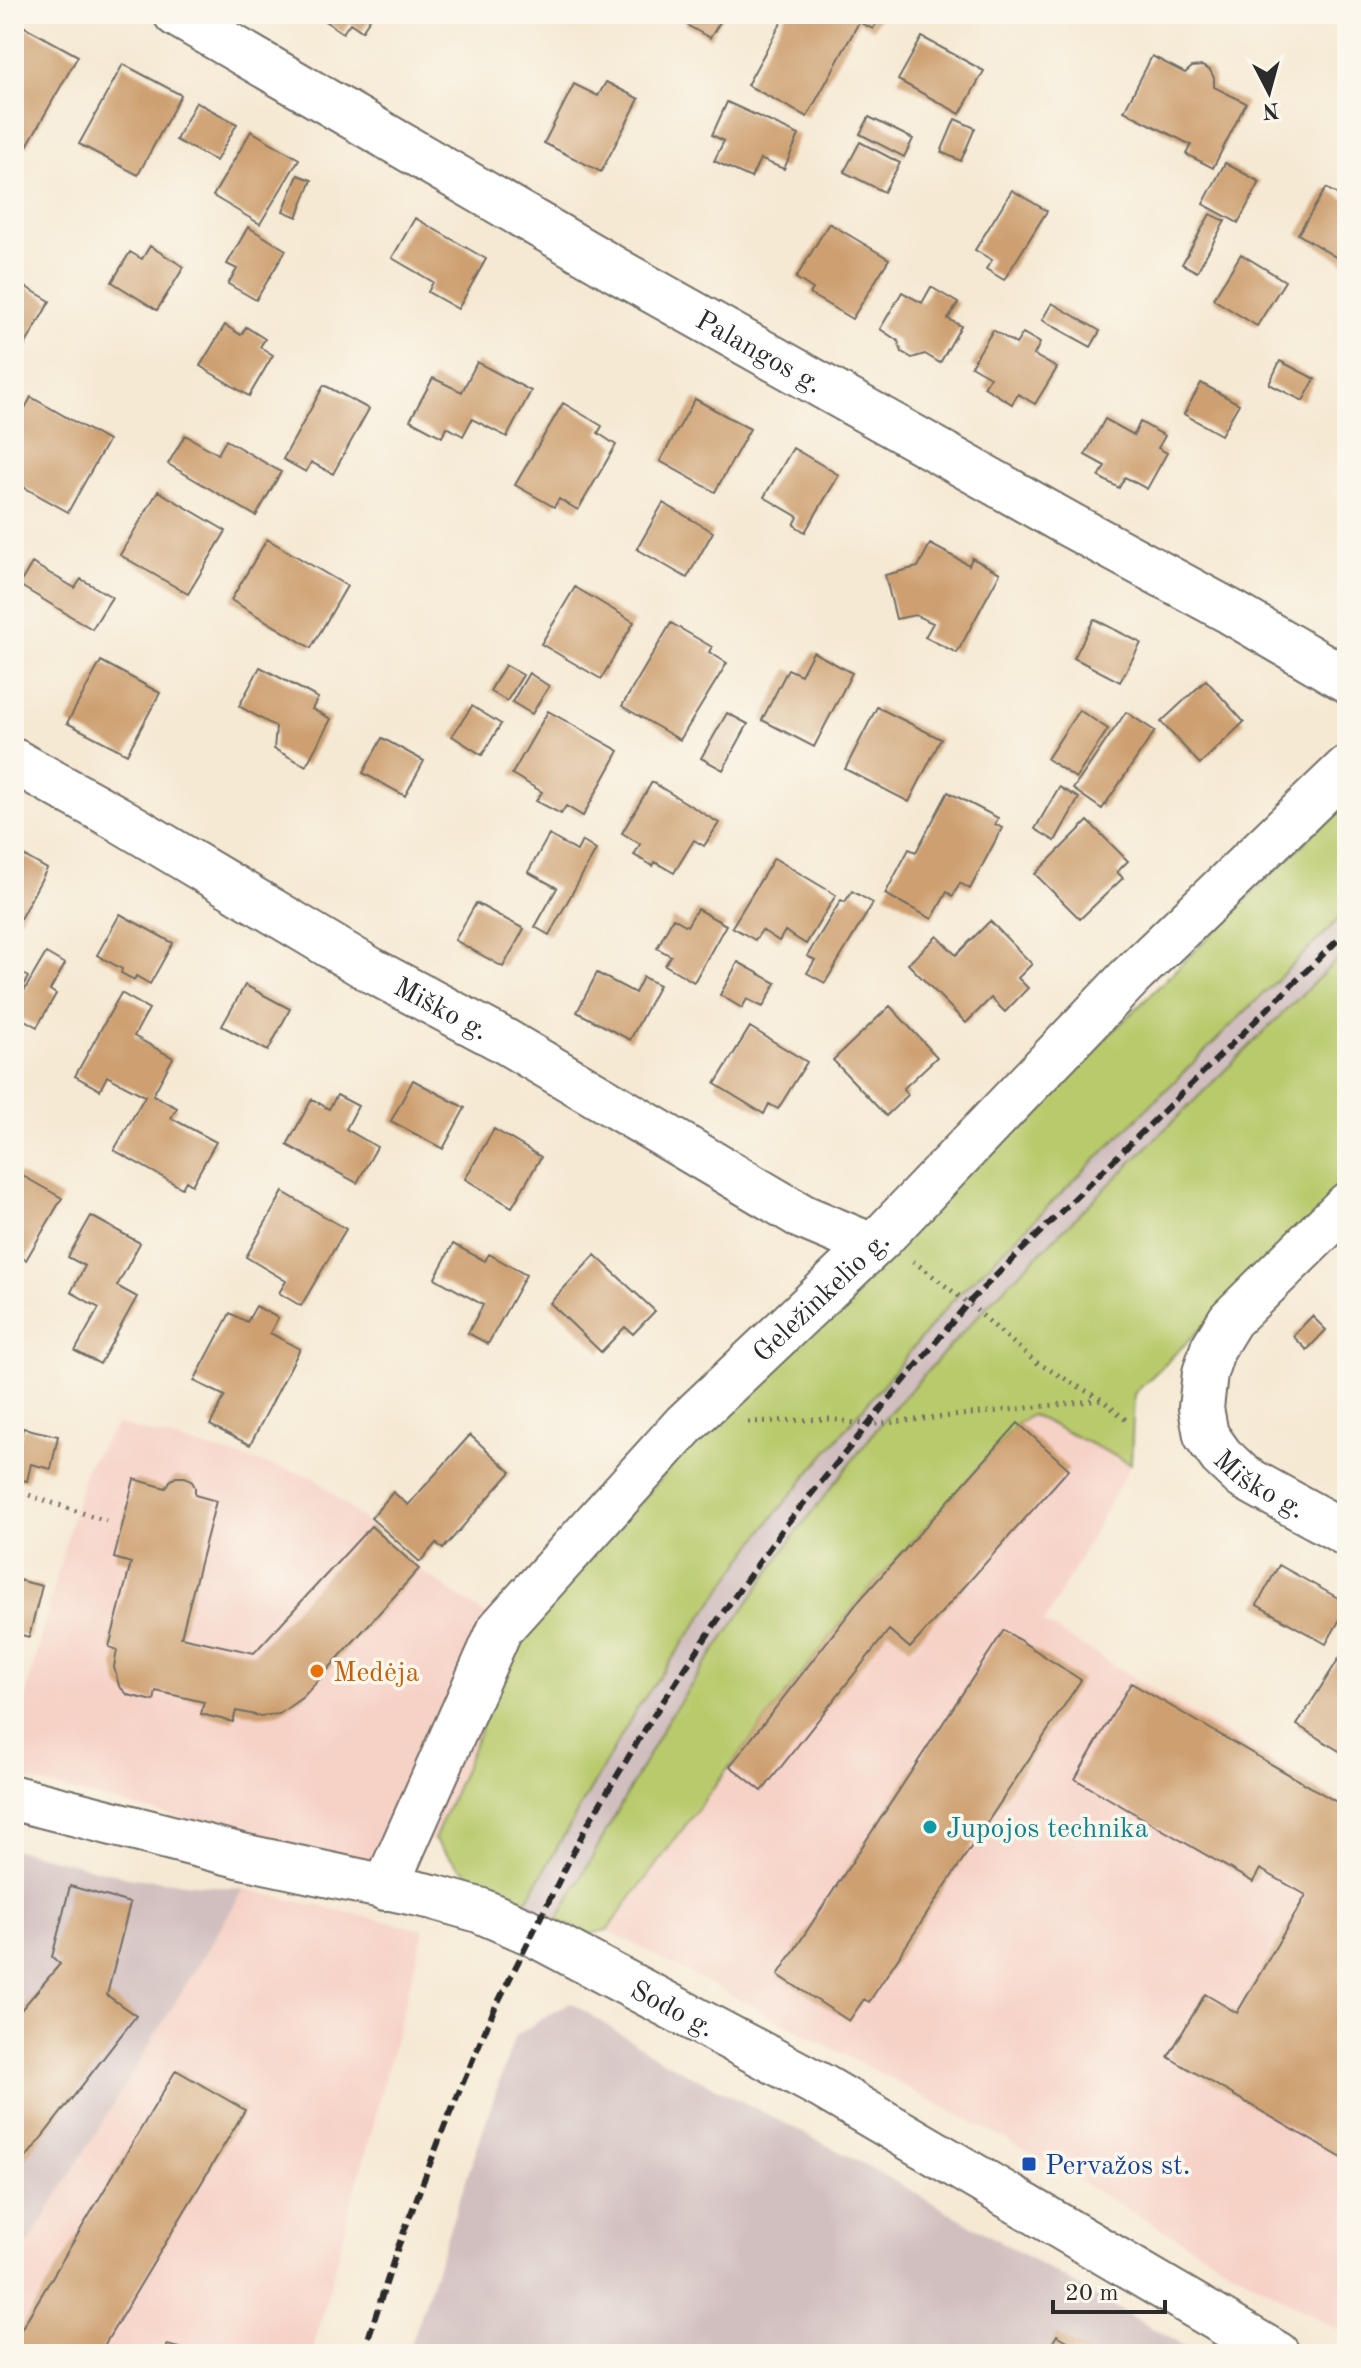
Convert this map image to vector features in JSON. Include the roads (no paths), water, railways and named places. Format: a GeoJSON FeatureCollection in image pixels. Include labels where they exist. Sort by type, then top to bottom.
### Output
{"type":"FeatureCollection","features":[{"type":"Feature","properties":{"kind":"street","name":"Palangos g."},"geometry":{"type":"LineString","coordinates":[[176,14],[623,274],[1231,612],[1347,680]]}},
{"type":"Feature","properties":{"kind":"street","name":"Miško g."},"geometry":{"type":"LineString","coordinates":[[14,761],[117,818],[371,970],[503,1040],[803,1217],[877,1241]]}},
{"type":"Feature","properties":{"kind":"street","name":"Geležinkelio g."},"geometry":{"type":"LineString","coordinates":[[385,1888],[500,1629],[684,1425],[877,1241],[1130,977],[1347,768]]}},
{"type":"Feature","properties":{"kind":"street","name":"Miško g."},"geometry":{"type":"LineString","coordinates":[[1347,1205],[1230,1320],[1213,1348],[1205,1373],[1201,1408],[1206,1435],[1221,1456],[1243,1477],[1347,1534]]}},
{"type":"Feature","properties":{"kind":"street","name":"Sodo g."},"geometry":{"type":"LineString","coordinates":[[14,1798],[242,1856],[433,1897],[479,1910],[532,1933],[823,2087],[1277,2354]]}},
{"type":"Feature","properties":{"kind":"railway"},"geometry":{"type":"LineString","coordinates":[[363,2354],[398,2247],[493,2012],[586,1827],[652,1718],[717,1621],[785,1526],[968,1303],[1347,931]]}},
{"type":"Feature","properties":{"kind":"place","name":"Medėja"},"geometry":{"type":"Point","coordinates":[317,1671]}},
{"type":"Feature","properties":{"kind":"place","name":"Jupojos technika"},"geometry":{"type":"Point","coordinates":[930,1827]}},
{"type":"Feature","properties":{"kind":"place","name":"Pervažos st."},"geometry":{"type":"Point","coordinates":[1029,2164]}}]}
